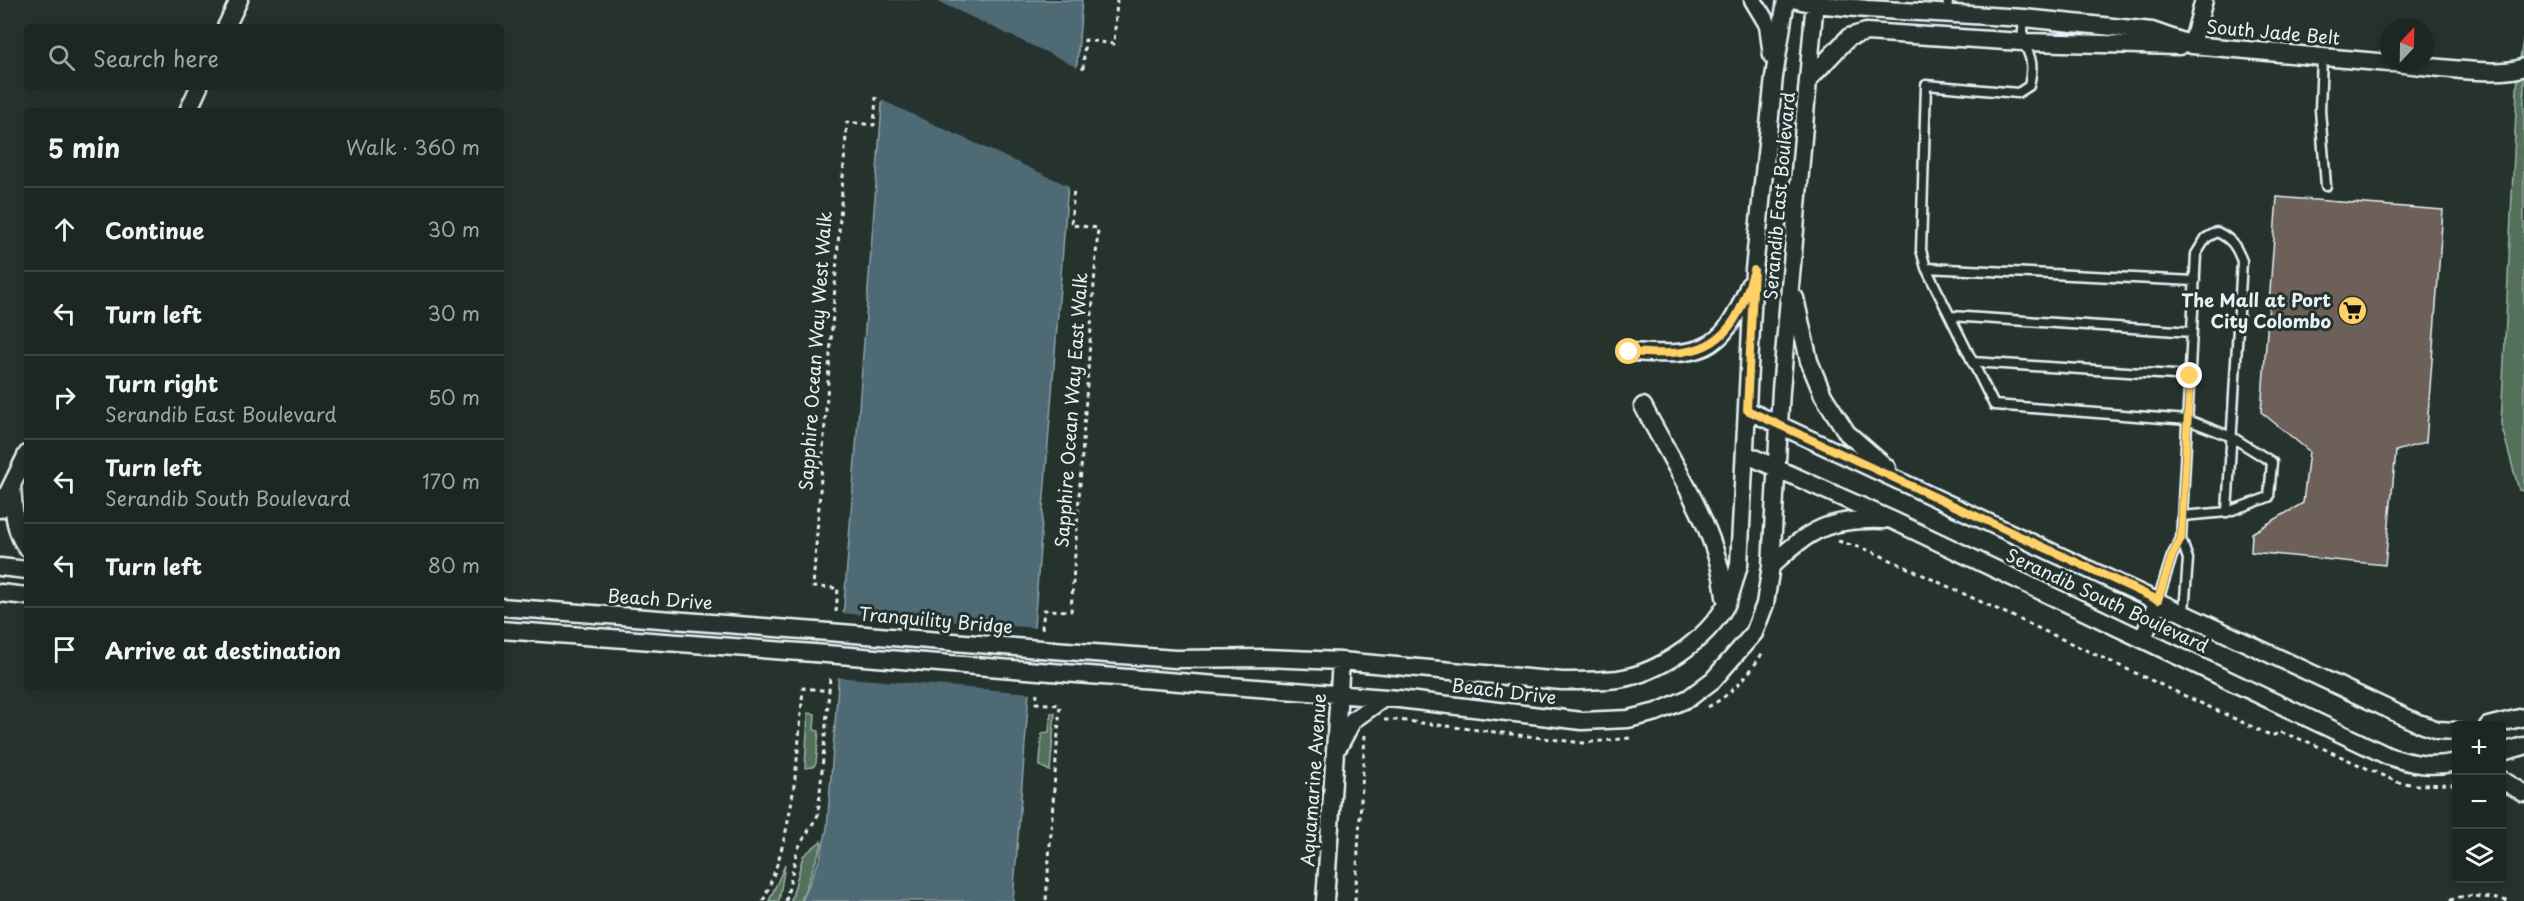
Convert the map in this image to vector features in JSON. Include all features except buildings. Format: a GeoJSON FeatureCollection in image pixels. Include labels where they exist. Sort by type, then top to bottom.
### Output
{"type":"FeatureCollection","features":[{"type":"Feature","properties":{"kind":"street"},"geometry":{"type":"LineString","coordinates":[[227,24],[239,0]]}},
{"type":"Feature","properties":{"kind":"street"},"geometry":{"type":"LineString","coordinates":[[1753,0],[1768,25],[1774,77]]}},
{"type":"Feature","properties":{"kind":"street","name":"Serandib East Boulevard"},"geometry":{"type":"LineString","coordinates":[[1745,454],[1754,270],[1774,77],[1786,0]]}},
{"type":"Feature","properties":{"kind":"street","name":"South Jade Belt"},"geometry":{"type":"LineString","coordinates":[[1797,0],[1947,7],[2152,32],[2192,45],[2380,62]]}},
{"type":"Feature","properties":{"kind":"street"},"geometry":{"type":"LineString","coordinates":[[1810,78],[1849,38],[1866,32],[2022,42],[2192,45],[2204,0]]}},
{"type":"Feature","properties":{"kind":"street","name":"Serandib East Boulevard"},"geometry":{"type":"LineString","coordinates":[[1777,468],[1781,390],[1815,2]]}},
{"type":"Feature","properties":{"kind":"street","name":"South Jade Belt"},"geometry":{"type":"LineString","coordinates":[[2434,66],[2498,71],[2518,70],[2524,67]]}},
{"type":"Feature","properties":{"kind":"street"},"geometry":{"type":"LineString","coordinates":[[189,108],[198,90]]}},
{"type":"Feature","properties":{"kind":"street"},"geometry":{"type":"LineString","coordinates":[[1629,352],[1690,353],[1711,344],[1726,331],[1737,315],[1754,270]]}},
{"type":"Feature","properties":{"kind":"street"},"geometry":{"type":"LineString","coordinates":[[1791,282],[1809,361],[1823,395],[1847,434],[1900,479]]}},
{"type":"Feature","properties":{"kind":"street"},"geometry":{"type":"LineString","coordinates":[[1642,406],[1692,500],[1718,556],[1726,604]]}},
{"type":"Feature","properties":{"kind":"street","name":"Serandib South Boulevard"},"geometry":{"type":"LineString","coordinates":[[1747,410],[1900,479],[2418,723],[2438,730],[2452,731]]}},
{"type":"Feature","properties":{"kind":"street","name":"Serandib South Boulevard"},"geometry":{"type":"LineString","coordinates":[[1745,454],[1894,521],[2388,756],[2416,765],[2452,765]]}},
{"type":"Feature","properties":{"kind":"street","name":"Beach Drive"},"geometry":{"type":"LineString","coordinates":[[1053,650],[1198,660],[1265,658],[1341,661],[1562,681],[1620,678],[1640,673],[1673,658],[1696,640],[1726,604],[1739,565],[1745,454]]}},
{"type":"Feature","properties":{"kind":"street"},"geometry":{"type":"LineString","coordinates":[[0,509],[24,460]]}},
{"type":"Feature","properties":{"kind":"street","name":"Beach Drive"},"geometry":{"type":"LineString","coordinates":[[504,630],[1384,698],[1582,721],[1628,719],[1657,712],[1689,698],[1713,680],[1754,633],[1765,604],[1772,566],[1777,468]]}},
{"type":"Feature","properties":{"kind":"street"},"geometry":{"type":"LineString","coordinates":[[12,486],[15,517],[24,544]]}},
{"type":"Feature","properties":{"kind":"street"},"geometry":{"type":"LineString","coordinates":[[1772,566],[1809,533],[1837,522],[1862,519],[1894,521]]}},
{"type":"Feature","properties":{"kind":"street"},"geometry":{"type":"LineString","coordinates":[[0,567],[24,570]]}},
{"type":"Feature","properties":{"kind":"street"},"geometry":{"type":"LineString","coordinates":[[0,593],[24,596]]}},
{"type":"Feature","properties":{"kind":"street"},"geometry":{"type":"LineString","coordinates":[[2143,639],[2158,600]]}},
{"type":"Feature","properties":{"kind":"street","name":"Beach Drive"},"geometry":{"type":"LineString","coordinates":[[504,607],[816,631]]}},
{"type":"Feature","properties":{"kind":"street","name":"Tranquility Bridge"},"geometry":{"type":"LineString","coordinates":[[816,631],[1053,650]]}},
{"type":"Feature","properties":{"kind":"street","name":"Aquamarine Avenue"},"geometry":{"type":"LineString","coordinates":[[1325,901],[1341,661]]}},
{"type":"Feature","properties":{"kind":"street"},"geometry":{"type":"LineString","coordinates":[[1335,757],[1353,720],[1384,698]]}},
{"type":"Feature","properties":{"kind":"street"},"geometry":{"type":"LineString","coordinates":[[2506,722],[2524,717]]}},
{"type":"Feature","properties":{"kind":"street"},"geometry":{"type":"LineString","coordinates":[[2506,751],[2524,746]]}},
{"type":"Feature","properties":{"kind":"street"},"geometry":{"type":"LineString","coordinates":[[2506,782],[2524,793]]}},
{"type":"Feature","properties":{"kind":"lane"},"geometry":{"type":"LineString","coordinates":[[2024,18],[2022,42],[2030,54],[2033,68],[2029,86],[2018,93],[1926,85],[1921,250],[1926,268],[1994,405],[2188,420],[2232,437],[2272,462],[2269,497],[2227,513],[2182,516]]}},
{"type":"Feature","properties":{"kind":"lane"},"geometry":{"type":"LineString","coordinates":[[2322,57],[2320,110],[2326,186]]}},
{"type":"Feature","properties":{"kind":"lane"},"geometry":{"type":"LineString","coordinates":[[2184,612],[2188,559],[2181,539],[2196,254],[2206,238],[2217,232],[2229,237],[2242,261],[2227,513]]}},
{"type":"Feature","properties":{"kind":"lane"},"geometry":{"type":"LineString","coordinates":[[1926,268],[2195,281]]}},
{"type":"Feature","properties":{"kind":"lane"},"geometry":{"type":"LineString","coordinates":[[1951,316],[2192,332]]}},
{"type":"Feature","properties":{"kind":"lane"},"geometry":{"type":"LineString","coordinates":[[1972,362],[2190,376]]}},
{"type":"Feature","properties":{"kind":"lane"},"geometry":{"type":"LineString","coordinates":[[2158,600],[2172,556],[2181,539]]}},
{"type":"Feature","properties":{"kind":"path"},"geometry":{"type":"LineString","coordinates":[[1083,69],[1085,40],[1113,44],[1117,0]]}},
{"type":"Feature","properties":{"kind":"path","name":"Sapphire Ocean Way West Walk"},"geometry":{"type":"LineString","coordinates":[[836,612],[838,588],[813,587],[847,122],[874,125],[876,97]]}},
{"type":"Feature","properties":{"kind":"path","name":"Sapphire Ocean Way East Walk"},"geometry":{"type":"LineString","coordinates":[[1042,629],[1044,610],[1071,611],[1072,599],[1098,228],[1071,225],[1074,188]]}},
{"type":"Feature","properties":{"kind":"path"},"geometry":{"type":"LineString","coordinates":[[1837,541],[1871,551],[2271,736],[2280,732],[2311,743],[2397,782],[2417,785],[2452,784]]}},
{"type":"Feature","properties":{"kind":"path"},"geometry":{"type":"LineString","coordinates":[[1708,707],[1718,702],[1755,666],[1766,646]]}},
{"type":"Feature","properties":{"kind":"path"},"geometry":{"type":"LineString","coordinates":[[786,901],[797,850],[818,815],[830,677]]}},
{"type":"Feature","properties":{"kind":"path"},"geometry":{"type":"LineString","coordinates":[[763,901],[784,845],[793,804],[803,688],[830,691]]}},
{"type":"Feature","properties":{"kind":"path"},"geometry":{"type":"LineString","coordinates":[[1037,693],[1036,703],[1060,705],[1046,901]]}},
{"type":"Feature","properties":{"kind":"path"},"geometry":{"type":"LineString","coordinates":[[1381,721],[1398,720],[1583,743],[1636,736]]}},
{"type":"Feature","properties":{"kind":"path"},"geometry":{"type":"LineString","coordinates":[[1354,901],[1365,729]]}},
{"type":"Feature","properties":{"kind":"path"},"geometry":{"type":"LineString","coordinates":[[2450,901],[2464,897],[2510,901]]}},
{"type":"Feature","properties":{"kind":"green space"},"geometry":{"type":"Polygon","coordinates":[[[2524,35],[2524,491],[2519,490],[2501,424],[2518,70],[2524,35]]]}},
{"type":"Feature","properties":{"kind":"green space"},"geometry":{"type":"Polygon","coordinates":[[[808,713],[815,714],[814,730],[819,731],[816,763],[813,767],[805,768],[808,713]]]}},
{"type":"Feature","properties":{"kind":"green space"},"geometry":{"type":"Polygon","coordinates":[[[1051,713],[1055,713],[1050,771],[1040,766],[1040,763],[1042,733],[1049,732],[1051,713]]]}},
{"type":"Feature","properties":{"kind":"green space"},"geometry":{"type":"Polygon","coordinates":[[[821,841],[822,844],[801,901],[791,901],[803,856],[821,841]]]}},
{"type":"Feature","properties":{"kind":"green space"},"geometry":{"type":"Polygon","coordinates":[[[785,865],[779,901],[769,901],[785,865]]]}},
{"type":"Feature","properties":{"kind":"water"},"geometry":{"type":"Polygon","coordinates":[[[890,0],[1082,0],[1013,901],[802,901],[820,858],[827,829],[890,0]]]}},
{"type":"Feature","properties":{"kind":"pier"},"geometry":{"type":"Polygon","coordinates":[[[887,0],[935,0],[1080,68],[1071,187],[879,99],[887,0]]]}},
{"type":"Feature","properties":{"kind":"pier"},"geometry":{"type":"Polygon","coordinates":[[[840,613],[1037,628],[1032,693],[836,677],[840,613]]]}},
{"type":"Feature","properties":{"kind":"place","name":"The Mall at Port City Colombo"},"geometry":{"type":"Point","coordinates":[2352,311]}},
{"type":"Feature","properties":{"kind":"route"},"geometry":{"type":"LineString","coordinates":[[1629,352],[1690,353],[1711,344],[1726,331],[1737,315],[1754,270],[1747,410],[2158,600],[2172,556],[2181,539],[2190,376]]}}]}
